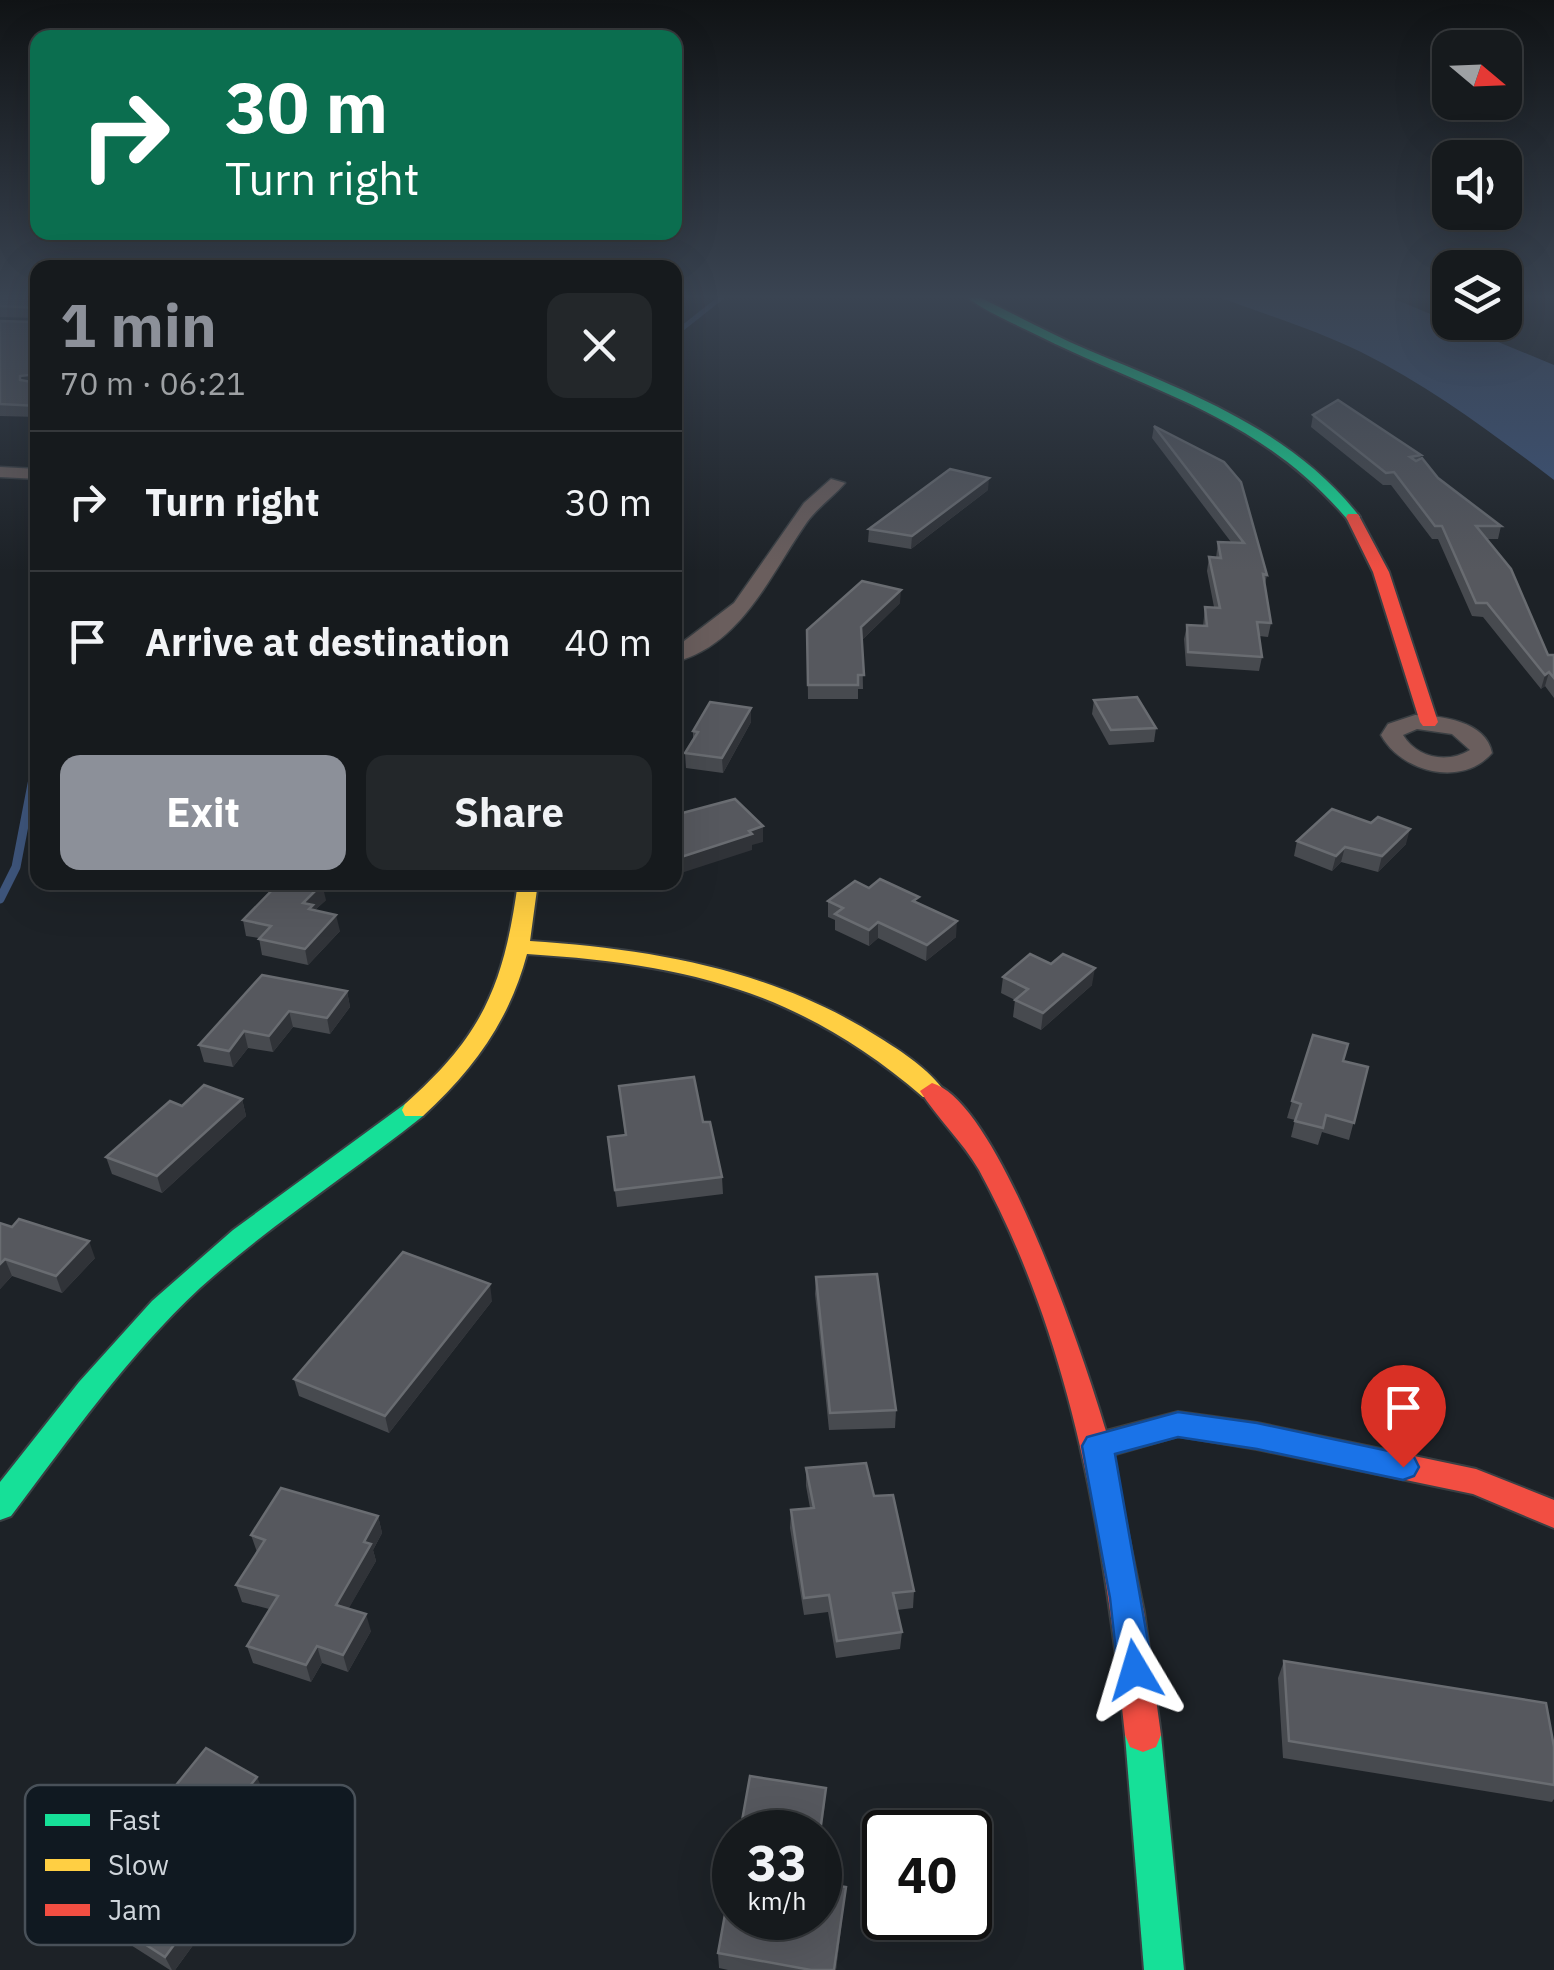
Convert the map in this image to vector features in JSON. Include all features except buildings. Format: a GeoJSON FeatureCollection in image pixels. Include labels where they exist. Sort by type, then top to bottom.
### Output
{"type":"FeatureCollection","features":[{"type":"Feature","properties":{"kind":"street"},"geometry":{"type":"LineString","coordinates":[[1162,388],[1250,427],[1313,473],[1358,524],[1374,554],[1429,722]]}},
{"type":"Feature","properties":{"kind":"street"},"geometry":{"type":"LineString","coordinates":[[0,472],[30,474]]}},
{"type":"Feature","properties":{"kind":"street"},"geometry":{"type":"LineString","coordinates":[[682,651],[742,606],[814,500],[838,483]]}},
{"type":"Feature","properties":{"kind":"street"},"geometry":{"type":"LineString","coordinates":[[0,1506],[145,1326],[188,1282],[250,1230],[419,1108],[464,1066],[501,1008],[522,947],[527,890]]}},
{"type":"Feature","properties":{"kind":"street"},"geometry":{"type":"LineString","coordinates":[[522,947],[612,952],[708,968],[790,998],[890,1054],[950,1108],[997,1174],[1050,1301],[1098,1446],[1126,1598],[1149,1779],[1164,1970]]}},
{"type":"Feature","properties":{"kind":"street"},"geometry":{"type":"LineString","coordinates":[[1098,1446],[1178,1424],[1257,1436],[1476,1482],[1554,1514]]}},
{"type":"Feature","properties":{"kind":"water"},"geometry":{"type":"Polygon","coordinates":[[[1424,388],[1554,388],[1554,480],[1460,412],[1424,388]]]}},
{"type":"Feature","properties":{"kind":"waterway"},"geometry":{"type":"LineString","coordinates":[[0,899],[16,867],[30,794]]}},
{"type":"Feature","properties":{"kind":"traffic: fast"},"geometry":{"type":"LineString","coordinates":[[1166,388],[1263,436],[1296,459],[1353,517]]}},
{"type":"Feature","properties":{"kind":"traffic: fast"},"geometry":{"type":"LineString","coordinates":[[0,1506],[113,1362],[188,1283],[243,1237],[414,1110]]}},
{"type":"Feature","properties":{"kind":"traffic: fast"},"geometry":{"type":"LineString","coordinates":[[1143,1735],[1164,1970]]}},
{"type":"Feature","properties":{"kind":"traffic: slow"},"geometry":{"type":"LineString","coordinates":[[414,1110],[464,1060],[497,1009],[517,951],[527,890]]}},
{"type":"Feature","properties":{"kind":"traffic: slow"},"geometry":{"type":"LineString","coordinates":[[522,947],[633,957],[741,981],[842,1024],[888,1054],[932,1091]]}},
{"type":"Feature","properties":{"kind":"traffic: jam"},"geometry":{"type":"LineString","coordinates":[[1353,517],[1381,572],[1429,722]]}},
{"type":"Feature","properties":{"kind":"traffic: jam"},"geometry":{"type":"LineString","coordinates":[[932,1091],[965,1128],[1003,1191],[1056,1319],[1106,1493],[1143,1735]]}},
{"type":"Feature","properties":{"kind":"traffic: jam"},"geometry":{"type":"LineString","coordinates":[[1098,1446],[1178,1424],[1257,1436],[1476,1482],[1554,1514]]}},
{"type":"Feature","properties":{"kind":"route"},"geometry":{"type":"LineString","coordinates":[[1135,1670],[1098,1446],[1178,1424],[1257,1436],[1403,1467]]}}]}
